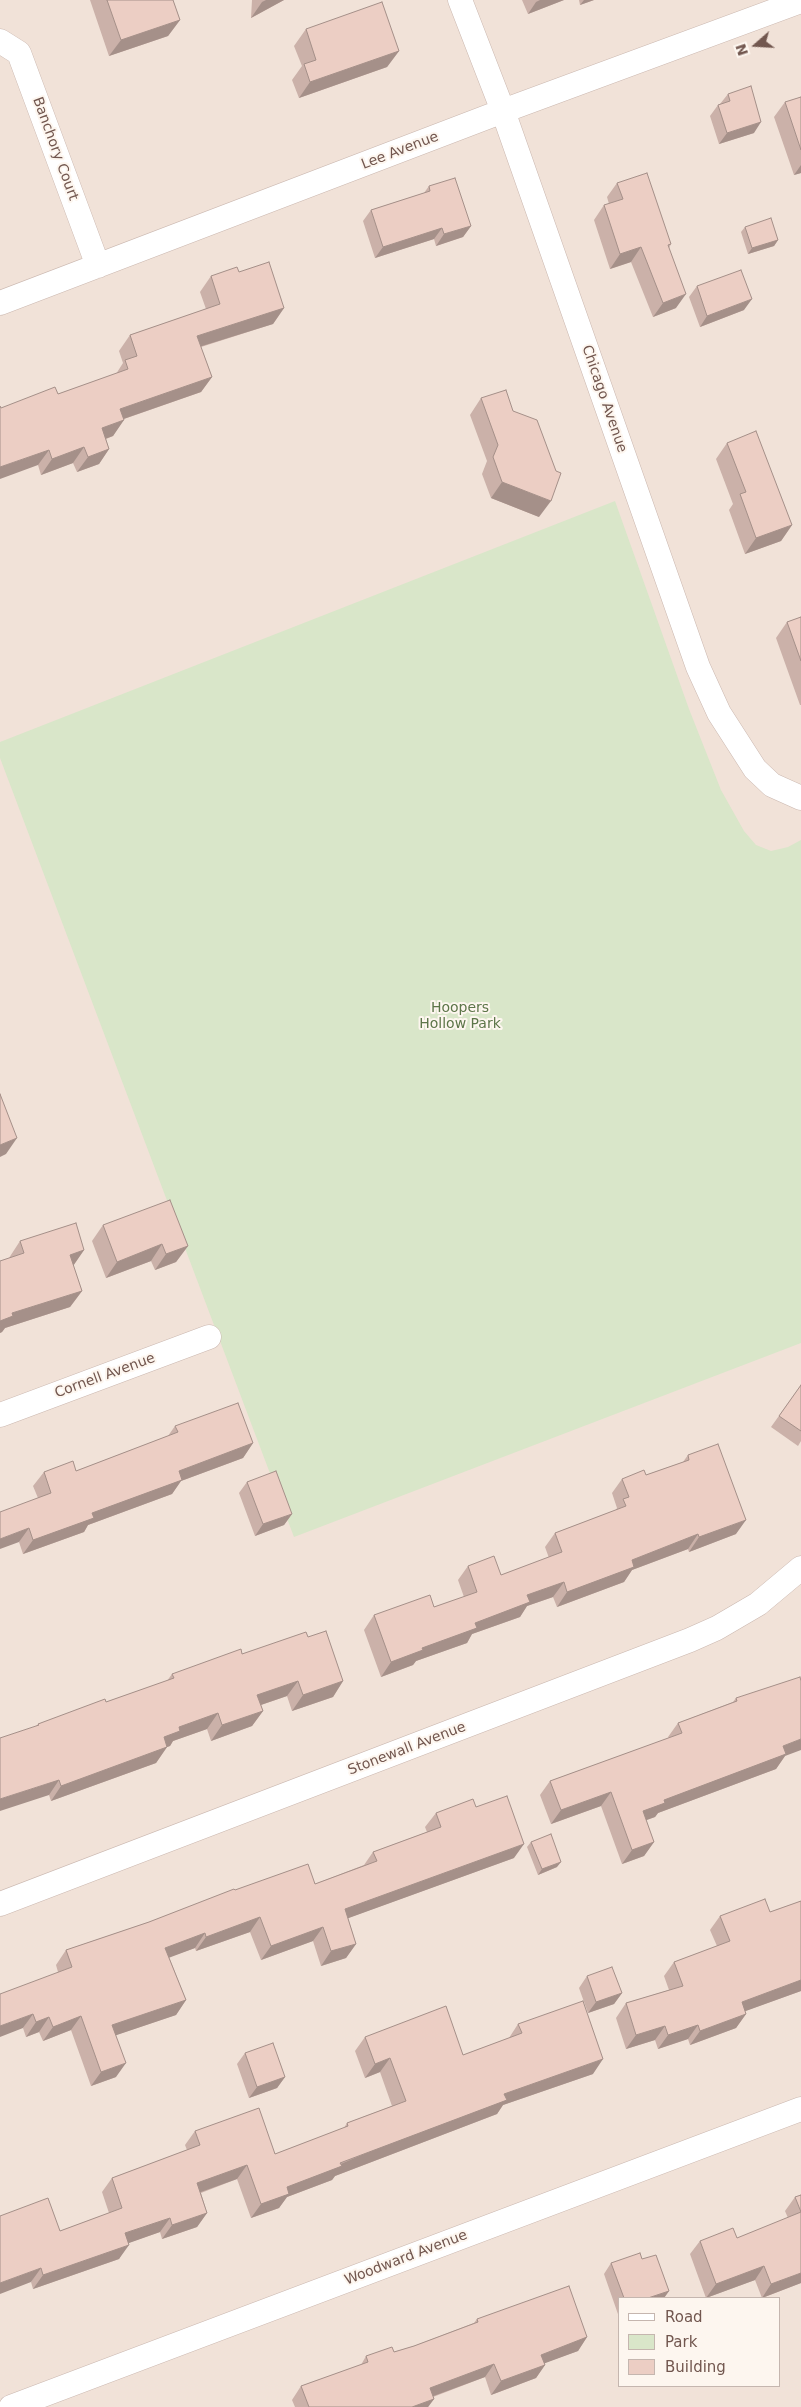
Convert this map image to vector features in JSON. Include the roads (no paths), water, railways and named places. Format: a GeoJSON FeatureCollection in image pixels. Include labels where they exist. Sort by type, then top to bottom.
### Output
{"type":"FeatureCollection","features":[{"type":"Feature","properties":{"kind":"street","name":"Chicago Avenue"},"geometry":{"type":"LineString","coordinates":[[460,0],[502,111],[698,666],[719,713],[738,745],[756,769],[772,785],[801,798]]}},
{"type":"Feature","properties":{"kind":"street","name":"Lee Avenue"},"geometry":{"type":"LineString","coordinates":[[0,304],[502,111],[801,1]]}},
{"type":"Feature","properties":{"kind":"street","name":"Banchory Court"},"geometry":{"type":"LineString","coordinates":[[0,41],[19,53],[98,266]]}},
{"type":"Feature","properties":{"kind":"street","name":"Cornell Avenue"},"geometry":{"type":"LineString","coordinates":[[0,1415],[209,1337]]}},
{"type":"Feature","properties":{"kind":"street","name":"Stonewall Avenue"},"geometry":{"type":"LineString","coordinates":[[0,1904],[690,1640],[717,1628],[758,1604],[801,1568]]}},
{"type":"Feature","properties":{"kind":"street","name":"Woodward Avenue"},"geometry":{"type":"LineString","coordinates":[[10,2407],[801,2109]]}},
{"type":"Feature","properties":{"kind":"park label","name":"Hoopers Hollow Park"},"geometry":{"type":"Point","coordinates":[460,1016]}}]}
